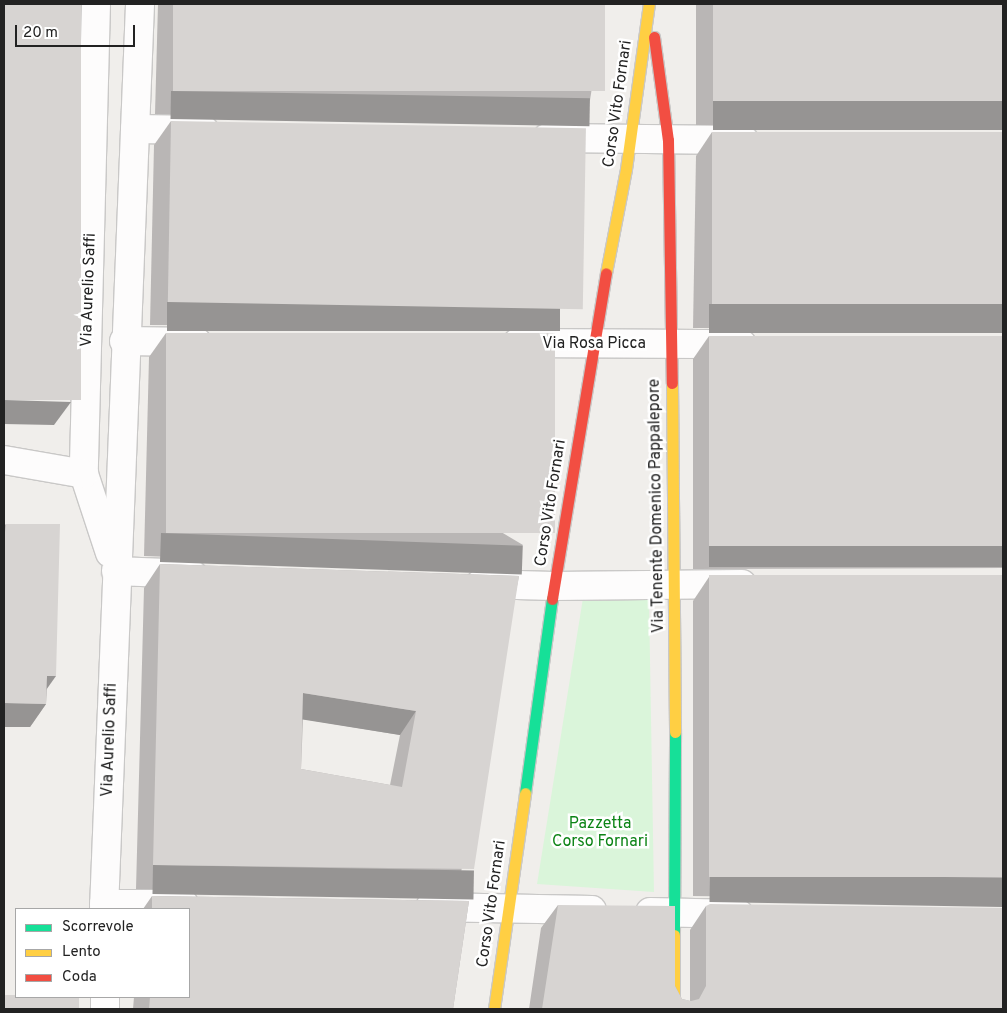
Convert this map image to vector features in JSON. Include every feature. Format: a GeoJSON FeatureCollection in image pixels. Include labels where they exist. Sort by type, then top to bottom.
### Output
{"type":"FeatureCollection","features":[{"type":"Feature","properties":{"kind":"street","name":"Via Aurelio Saffi"},"geometry":{"type":"LineString","coordinates":[[96,4],[84,474],[116,571]]}},
{"type":"Feature","properties":{"kind":"street","name":"Via Aurelio Saffi"},"geometry":{"type":"LineString","coordinates":[[104,906],[124,341],[140,4]]}},
{"type":"Feature","properties":{"kind":"street","name":"Corso Vito Fornari"},"geometry":{"type":"LineString","coordinates":[[494,1009],[554,586],[592,344],[630,140],[649,4]]}},
{"type":"Feature","properties":{"kind":"street","name":"Via Tenente Domenico Pappalepore"},"geometry":{"type":"LineString","coordinates":[[649,4],[668,140],[675,584],[674,1009]]}},
{"type":"Feature","properties":{"kind":"street"},"geometry":{"type":"LineString","coordinates":[[135,129],[234,131]]}},
{"type":"Feature","properties":{"kind":"street"},"geometry":{"type":"LineString","coordinates":[[521,137],[630,140],[767,140]]}},
{"type":"Feature","properties":{"kind":"street"},"geometry":{"type":"LineString","coordinates":[[124,341],[224,342]]}},
{"type":"Feature","properties":{"kind":"street","name":"Via Rosa Picca"},"geometry":{"type":"LineString","coordinates":[[493,343],[769,344]]}},
{"type":"Feature","properties":{"kind":"street"},"geometry":{"type":"LineString","coordinates":[[4,460],[84,474]]}},
{"type":"Feature","properties":{"kind":"street"},"geometry":{"type":"LineString","coordinates":[[116,571],[216,575]]}},
{"type":"Feature","properties":{"kind":"street"},"geometry":{"type":"LineString","coordinates":[[455,583],[554,586],[764,584]]}},
{"type":"Feature","properties":{"kind":"street"},"geometry":{"type":"LineString","coordinates":[[104,906],[212,905]]}},
{"type":"Feature","properties":{"kind":"street"},"geometry":{"type":"LineString","coordinates":[[400,906],[763,914]]}},
{"type":"Feature","properties":{"kind":"green space","name":"Pazzetta Corso Fornari"},"geometry":{"type":"Polygon","coordinates":[[[583,598],[649,600],[654,892],[537,884],[583,598]]]}},
{"type":"Feature","properties":{"kind":"building"},"geometry":{"type":"Polygon","coordinates":[[[4,4],[81,4],[81,400],[4,400],[4,4]]]}},
{"type":"Feature","properties":{"kind":"building"},"geometry":{"type":"Polygon","coordinates":[[[173,4],[605,4],[605,91],[173,91],[173,4]]]}},
{"type":"Feature","properties":{"kind":"building"},"geometry":{"type":"Polygon","coordinates":[[[713,4],[1003,4],[1003,101],[713,101],[713,4]]]}},
{"type":"Feature","properties":{"kind":"building"},"geometry":{"type":"Polygon","coordinates":[[[171,121],[586,128],[583,309],[168,302],[171,121]]]}},
{"type":"Feature","properties":{"kind":"building"},"geometry":{"type":"Polygon","coordinates":[[[712,132],[1003,132],[1003,304],[712,304],[712,132]]]}},
{"type":"Feature","properties":{"kind":"building"},"geometry":{"type":"Polygon","coordinates":[[[166,333],[555,333],[555,533],[166,533],[166,333]]]}},
{"type":"Feature","properties":{"kind":"building"},"geometry":{"type":"Polygon","coordinates":[[[709,336],[1003,336],[1003,546],[709,546],[709,336]]]}},
{"type":"Feature","properties":{"kind":"building"},"geometry":{"type":"Polygon","coordinates":[[[6,524],[60,524],[56,676],[47,676],[46,704],[4,703],[4,532],[6,524]]]}},
{"type":"Feature","properties":{"kind":"building"},"geometry":{"type":"Polygon","coordinates":[[[160,564],[519,576],[474,869],[153,865],[160,564]],[[303,693],[301,769],[402,787],[416,711],[303,693]]]}},
{"type":"Feature","properties":{"kind":"building"},"geometry":{"type":"Polygon","coordinates":[[[709,575],[1003,575],[1003,877],[709,877],[709,575]]]}},
{"type":"Feature","properties":{"kind":"building"},"geometry":{"type":"Polygon","coordinates":[[[152,896],[469,901],[453,1009],[149,1009],[150,998],[190,998],[190,908],[152,908],[152,896]]]}},
{"type":"Feature","properties":{"kind":"building"},"geometry":{"type":"Polygon","coordinates":[[[710,904],[1003,908],[1003,1009],[542,1009],[558,905],[675,906],[675,986],[682,999],[691,1001],[699,999],[706,986],[706,906],[710,904]]]}},
{"type":"Feature","properties":{"kind":"building"},"geometry":{"type":"Polygon","coordinates":[[[4,995],[15,995],[15,998],[79,998],[79,1009],[4,1009],[4,995]]]}},
{"type":"Feature","properties":{"kind":"traffic: fast"},"geometry":{"type":"LineString","coordinates":[[525,793],[552,599]]}},
{"type":"Feature","properties":{"kind":"traffic: fast"},"geometry":{"type":"LineString","coordinates":[[674,935],[675,732]]}},
{"type":"Feature","properties":{"kind":"traffic: slow"},"geometry":{"type":"LineString","coordinates":[[606,273],[626,169],[649,4]]}},
{"type":"Feature","properties":{"kind":"traffic: slow"},"geometry":{"type":"LineString","coordinates":[[672,383],[675,732]]}},
{"type":"Feature","properties":{"kind":"traffic: slow"},"geometry":{"type":"LineString","coordinates":[[494,1009],[525,793]]}},
{"type":"Feature","properties":{"kind":"traffic: slow"},"geometry":{"type":"LineString","coordinates":[[674,935],[674,1009]]}},
{"type":"Feature","properties":{"kind":"traffic: jam"},"geometry":{"type":"LineString","coordinates":[[654,37],[668,140],[672,383]]}},
{"type":"Feature","properties":{"kind":"traffic: jam"},"geometry":{"type":"LineString","coordinates":[[552,599],[606,273]]}}]}
